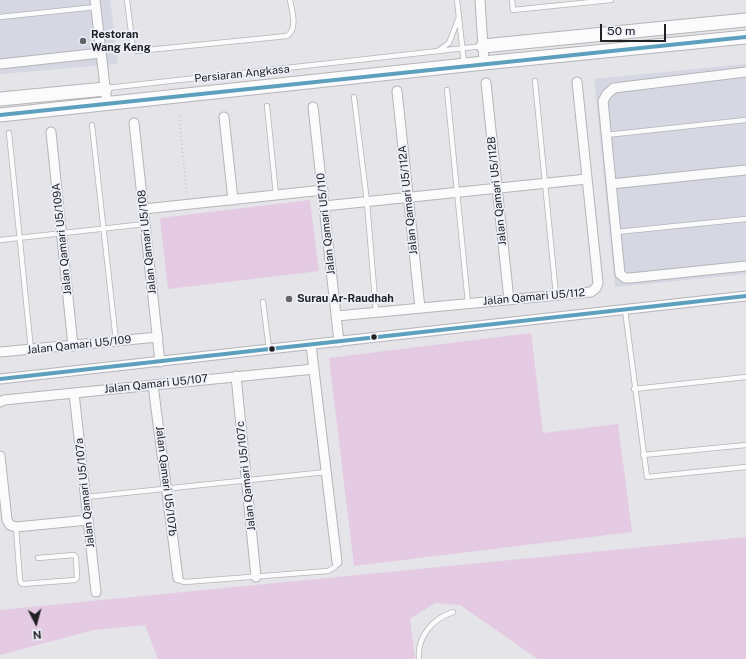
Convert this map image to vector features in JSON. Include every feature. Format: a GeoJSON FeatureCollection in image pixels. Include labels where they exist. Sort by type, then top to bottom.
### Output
{"type":"FeatureCollection","features":[{"type":"Feature","properties":{"kind":"street"},"geometry":{"type":"LineString","coordinates":[[480,0],[484,63]]}},
{"type":"Feature","properties":{"kind":"street"},"geometry":{"type":"LineString","coordinates":[[96,3],[106,104]]}},
{"type":"Feature","properties":{"kind":"street"},"geometry":{"type":"LineString","coordinates":[[484,46],[746,20]]}},
{"type":"Feature","properties":{"kind":"street","name":"Persiaran Angkasa"},"geometry":{"type":"LineString","coordinates":[[0,115],[464,65],[746,37]]}},
{"type":"Feature","properties":{"kind":"street"},"geometry":{"type":"LineString","coordinates":[[484,46],[521,60]]}},
{"type":"Feature","properties":{"kind":"street"},"geometry":{"type":"LineString","coordinates":[[0,64],[101,53]]}},
{"type":"Feature","properties":{"kind":"street"},"geometry":{"type":"LineString","coordinates":[[746,72],[614,88],[606,94],[603,101],[620,274],[625,278],[746,266]]}},
{"type":"Feature","properties":{"kind":"street","name":"Jalan Qamari U5/112"},"geometry":{"type":"LineString","coordinates":[[337,316],[591,292],[596,288],[598,283],[577,82]]}},
{"type":"Feature","properties":{"kind":"street","name":"Jalan Qamari U5/112B"},"geometry":{"type":"LineString","coordinates":[[486,83],[508,300]]}},
{"type":"Feature","properties":{"kind":"street","name":"Persiaran Angkasa"},"geometry":{"type":"LineString","coordinates":[[0,99],[105,89]]}},
{"type":"Feature","properties":{"kind":"street","name":"Jalan Qamari U5/112A"},"geometry":{"type":"LineString","coordinates":[[397,91],[420,308]]}},
{"type":"Feature","properties":{"kind":"street","name":"Jalan Qamari U5/110"},"geometry":{"type":"LineString","coordinates":[[314,107],[339,342]]}},
{"type":"Feature","properties":{"kind":"street"},"geometry":{"type":"LineString","coordinates":[[224,117],[233,200]]}},
{"type":"Feature","properties":{"kind":"street","name":"Jalan Qamari U5/108"},"geometry":{"type":"LineString","coordinates":[[134,123],[160,362]]}},
{"type":"Feature","properties":{"kind":"street","name":"Jalan Qamari U5/109A"},"geometry":{"type":"LineString","coordinates":[[51,132],[74,346]]}},
{"type":"Feature","properties":{"kind":"street"},"geometry":{"type":"LineString","coordinates":[[611,184],[746,170]]}},
{"type":"Feature","properties":{"kind":"street"},"geometry":{"type":"LineString","coordinates":[[324,206],[587,179]]}},
{"type":"Feature","properties":{"kind":"street"},"geometry":{"type":"LineString","coordinates":[[144,209],[322,190]]}},
{"type":"Feature","properties":{"kind":"street"},"geometry":{"type":"LineString","coordinates":[[0,379],[746,296]]}},
{"type":"Feature","properties":{"kind":"street","name":"Jalan Qamari U5/109"},"geometry":{"type":"LineString","coordinates":[[0,352],[158,337]]}},
{"type":"Feature","properties":{"kind":"street"},"geometry":{"type":"LineString","coordinates":[[311,345],[337,562]]}},
{"type":"Feature","properties":{"kind":"street","name":"Jalan Qamari U5/107"},"geometry":{"type":"LineString","coordinates":[[0,402],[4,400],[314,368]]}},
{"type":"Feature","properties":{"kind":"street","name":"Jalan Qamari U5/107c"},"geometry":{"type":"LineString","coordinates":[[236,376],[256,577]]}},
{"type":"Feature","properties":{"kind":"street","name":"Jalan Qamari U5/107b"},"geometry":{"type":"LineString","coordinates":[[153,385],[178,578]]}},
{"type":"Feature","properties":{"kind":"street","name":"Jalan Qamari U5/107a"},"geometry":{"type":"LineString","coordinates":[[74,393],[96,592]]}},
{"type":"Feature","properties":{"kind":"street"},"geometry":{"type":"LineString","coordinates":[[0,456],[6,520],[10,525],[16,527],[88,520]]}},
{"type":"Feature","properties":{"kind":"lane"},"geometry":{"type":"LineString","coordinates":[[127,0],[132,48],[137,51],[287,36],[291,33],[293,28],[290,0]]}},
{"type":"Feature","properties":{"kind":"lane"},"geometry":{"type":"LineString","coordinates":[[458,0],[464,65]]}},
{"type":"Feature","properties":{"kind":"lane"},"geometry":{"type":"LineString","coordinates":[[512,0],[513,10],[611,0]]}},
{"type":"Feature","properties":{"kind":"lane"},"geometry":{"type":"LineString","coordinates":[[0,17],[96,3]]}},
{"type":"Feature","properties":{"kind":"lane"},"geometry":{"type":"LineString","coordinates":[[437,52],[449,43],[459,15]]}},
{"type":"Feature","properties":{"kind":"lane","name":"Persiaran Angkasa"},"geometry":{"type":"LineString","coordinates":[[105,89],[484,46]]}},
{"type":"Feature","properties":{"kind":"lane"},"geometry":{"type":"LineString","coordinates":[[535,81],[556,295]]}},
{"type":"Feature","properties":{"kind":"lane"},"geometry":{"type":"LineString","coordinates":[[447,90],[468,303]]}},
{"type":"Feature","properties":{"kind":"lane"},"geometry":{"type":"LineString","coordinates":[[354,97],[366,202],[376,312]]}},
{"type":"Feature","properties":{"kind":"lane"},"geometry":{"type":"LineString","coordinates":[[267,106],[276,195]]}},
{"type":"Feature","properties":{"kind":"lane"},"geometry":{"type":"LineString","coordinates":[[606,134],[746,120]]}},
{"type":"Feature","properties":{"kind":"lane"},"geometry":{"type":"LineString","coordinates":[[92,125],[116,341]]}},
{"type":"Feature","properties":{"kind":"lane"},"geometry":{"type":"LineString","coordinates":[[9,133],[31,350]]}},
{"type":"Feature","properties":{"kind":"lane"},"geometry":{"type":"LineString","coordinates":[[616,232],[746,218]]}},
{"type":"Feature","properties":{"kind":"lane"},"geometry":{"type":"LineString","coordinates":[[0,240],[145,224]]}},
{"type":"Feature","properties":{"kind":"lane"},"geometry":{"type":"LineString","coordinates":[[263,302],[269,349]]}},
{"type":"Feature","properties":{"kind":"lane"},"geometry":{"type":"LineString","coordinates":[[625,310],[645,474],[647,477],[746,467]]}},
{"type":"Feature","properties":{"kind":"lane"},"geometry":{"type":"LineString","coordinates":[[634,388],[746,377]]}},
{"type":"Feature","properties":{"kind":"lane"},"geometry":{"type":"LineString","coordinates":[[643,455],[746,445]]}},
{"type":"Feature","properties":{"kind":"lane"},"geometry":{"type":"LineString","coordinates":[[86,497],[326,472]]}},
{"type":"Feature","properties":{"kind":"lane"},"geometry":{"type":"LineString","coordinates":[[16,527],[22,584],[75,580],[77,578],[76,557],[74,555],[38,558]]}},
{"type":"Feature","properties":{"kind":"lane"},"geometry":{"type":"LineString","coordinates":[[178,578],[185,582],[328,571],[335,567],[337,562]]}},
{"type":"Feature","properties":{"kind":"lane"},"geometry":{"type":"LineString","coordinates":[[420,659],[419,653],[422,636],[426,630],[447,614],[453,612]]}},
{"type":"Feature","properties":{"kind":"path"},"geometry":{"type":"LineString","coordinates":[[179,116],[188,204]]}},
{"type":"Feature","properties":{"kind":"shaded area"},"geometry":{"type":"Polygon","coordinates":[[[0,0],[110,0],[118,64],[0,74],[0,0]]]}},
{"type":"Feature","properties":{"kind":"shaded area"},"geometry":{"type":"Polygon","coordinates":[[[746,64],[746,274],[615,287],[594,79],[746,64]]]}},
{"type":"Feature","properties":{"kind":"shaded area"},"geometry":{"type":"Polygon","coordinates":[[[310,200],[319,271],[168,289],[160,218],[310,200]]]}},
{"type":"Feature","properties":{"kind":"shaded area"},"geometry":{"type":"Polygon","coordinates":[[[531,333],[543,433],[618,424],[632,532],[354,566],[329,358],[531,333]]]}},
{"type":"Feature","properties":{"kind":"shaded area"},"geometry":{"type":"Polygon","coordinates":[[[746,537],[746,659],[538,659],[460,605],[435,603],[410,619],[415,659],[158,659],[145,625],[94,630],[0,655],[0,610],[746,537]]]}},
{"type":"Feature","properties":{"kind":"transit line"},"geometry":{"type":"LineString","coordinates":[[0,115],[746,37]]}},
{"type":"Feature","properties":{"kind":"transit line"},"geometry":{"type":"LineString","coordinates":[[0,379],[746,296]]}},
{"type":"Feature","properties":{"kind":"place","name":"Restoran Wang Keng"},"geometry":{"type":"Point","coordinates":[83,41]}},
{"type":"Feature","properties":{"kind":"place","name":"Surau Ar-Raudhah"},"geometry":{"type":"Point","coordinates":[289,299]}}]}
